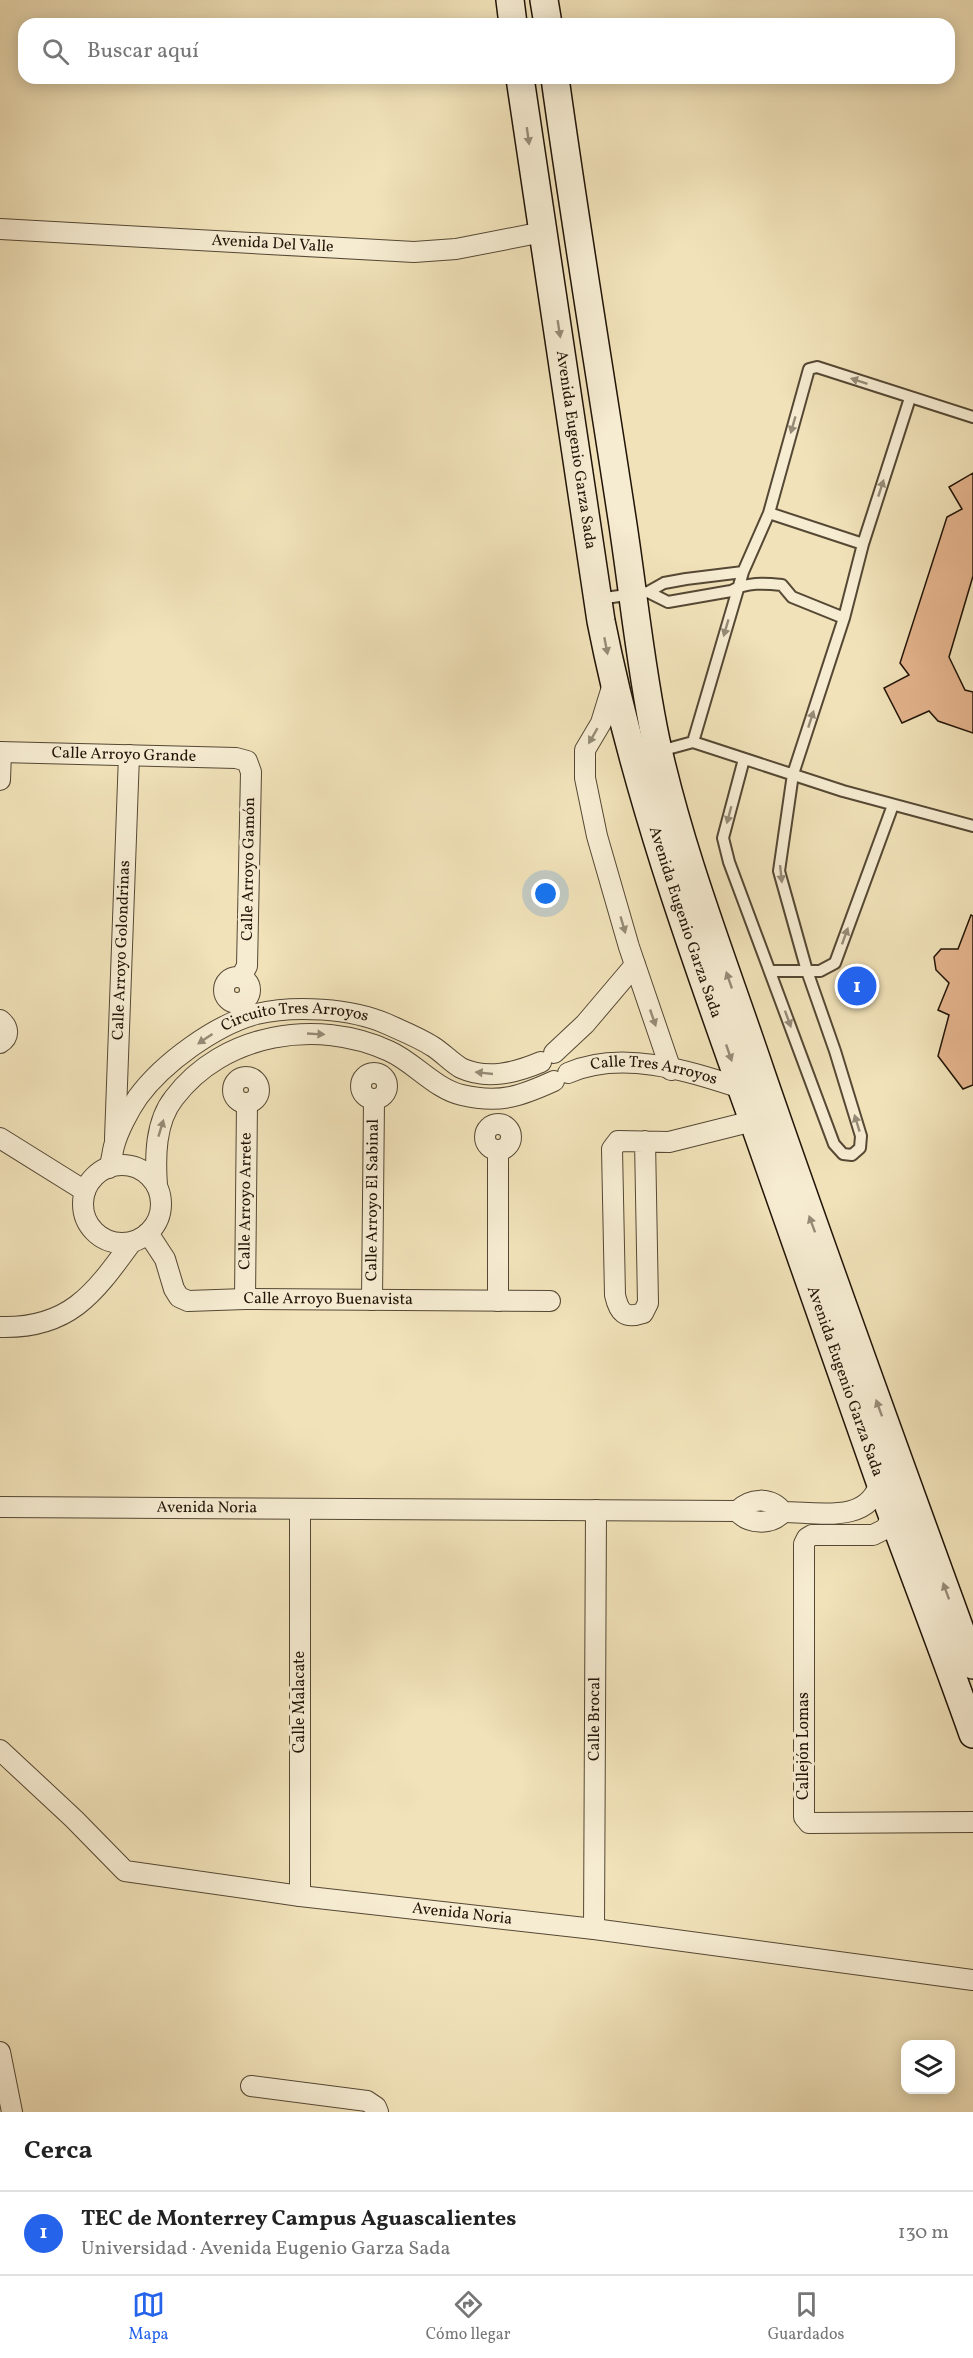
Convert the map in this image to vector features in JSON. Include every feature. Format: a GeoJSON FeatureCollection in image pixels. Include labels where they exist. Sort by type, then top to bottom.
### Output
{"type":"FeatureCollection","features":[{"type":"Feature","properties":{"kind":"main road"},"geometry":{"type":"LineString","coordinates":[[510,0],[512,18]]}},
{"type":"Feature","properties":{"kind":"main road"},"geometry":{"type":"LineString","coordinates":[[544,0],[547,18]]}},
{"type":"Feature","properties":{"kind":"main road","name":"Avenida Eugenio Garza Sada"},"geometry":{"type":"LineString","coordinates":[[521,84],[560,333],[598,599],[614,682],[659,849],[880,1481],[973,1734]]}},
{"type":"Feature","properties":{"kind":"main road","name":"Avenida Eugenio Garza Sada"},"geometry":{"type":"LineString","coordinates":[[556,84],[576,225],[641,592],[646,687],[659,752],[693,875],[810,1219],[973,1665]]}},
{"type":"Feature","properties":{"kind":"street","name":"Avenida Del Valle"},"geometry":{"type":"LineString","coordinates":[[0,229],[414,252],[456,249],[543,232]]}},
{"type":"Feature","properties":{"kind":"street"},"geometry":{"type":"LineString","coordinates":[[614,682],[601,723],[585,750],[585,778],[597,836],[635,965],[671,1070]]}},
{"type":"Feature","properties":{"kind":"street"},"geometry":{"type":"LineString","coordinates":[[0,752],[0,780]]}},
{"type":"Feature","properties":{"kind":"street","name":"Calle Arroyo Grande"},"geometry":{"type":"LineString","coordinates":[[0,752],[236,758],[247,761]]}},
{"type":"Feature","properties":{"kind":"street","name":"Calle Arroyo Golondrinas"},"geometry":{"type":"LineString","coordinates":[[114,1144],[129,755]]}},
{"type":"Feature","properties":{"kind":"street","name":"Calle Arroyo Gamón"},"geometry":{"type":"LineString","coordinates":[[241,977],[247,966],[251,772],[247,761]]}},
{"type":"Feature","properties":{"kind":"street","name":"Circuito Tres Arroyos"},"geometry":{"type":"LineString","coordinates":[[109,1168],[114,1144],[137,1099],[152,1080],[180,1056],[219,1029],[256,1014],[295,1009],[339,1012],[384,1023],[431,1046],[461,1067],[480,1074],[503,1074],[523,1070],[548,1057],[585,1024],[635,965]]}},
{"type":"Feature","properties":{"kind":"street"},"geometry":{"type":"LineString","coordinates":[[0,1020],[7,1026],[8,1033],[5,1040],[0,1043]]}},
{"type":"Feature","properties":{"kind":"street","name":"Circuito Tres Arroyos"},"geometry":{"type":"LineString","coordinates":[[0,1327],[17,1328],[42,1324],[79,1305],[100,1287],[159,1218],[162,1205],[157,1186],[155,1156],[161,1126],[173,1099],[202,1069],[245,1045],[278,1035],[315,1033],[343,1037],[389,1051],[460,1095],[494,1099],[521,1096],[561,1077]]}},
{"type":"Feature","properties":{"kind":"street"},"geometry":{"type":"LineString","coordinates":[[575,1033],[574,1048],[578,1054],[594,1064]]}},
{"type":"Feature","properties":{"kind":"street","name":"Calle Tres Arroyos"},"geometry":{"type":"LineString","coordinates":[[561,1077],[594,1064],[635,1063],[741,1088]]}},
{"type":"Feature","properties":{"kind":"street"},"geometry":{"type":"LineString","coordinates":[[116,1066],[122,1076],[132,1080],[152,1080]]}},
{"type":"Feature","properties":{"kind":"street","name":"Calle Arroyo El Sabinal"},"geometry":{"type":"LineString","coordinates":[[372,1300],[374,1100]]}},
{"type":"Feature","properties":{"kind":"street","name":"Calle Arroyo Arrete"},"geometry":{"type":"LineString","coordinates":[[245,1299],[247,1103]]}},
{"type":"Feature","properties":{"kind":"street"},"geometry":{"type":"LineString","coordinates":[[645,1141],[648,1303],[643,1312],[633,1316],[624,1314],[617,1307],[615,1295],[612,1149],[618,1141],[645,1141],[669,1142],[753,1121]]}},
{"type":"Feature","properties":{"kind":"street"},"geometry":{"type":"LineString","coordinates":[[0,1138],[85,1191]]}},
{"type":"Feature","properties":{"kind":"street"},"geometry":{"type":"LineString","coordinates":[[498,1150],[498,1301]]}},
{"type":"Feature","properties":{"kind":"street"},"geometry":{"type":"LineString","coordinates":[[140,1238],[120,1244],[96,1234],[87,1223],[83,1210],[85,1191],[92,1179],[109,1168],[128,1166],[148,1175],[157,1186]]}},
{"type":"Feature","properties":{"kind":"street","name":"Calle Arroyo Buenavista"},"geometry":{"type":"LineString","coordinates":[[140,1238],[165,1259],[174,1288],[179,1297],[188,1301],[245,1299],[550,1301]]}},
{"type":"Feature","properties":{"kind":"street","name":"Avenida Noria"},"geometry":{"type":"LineString","coordinates":[[0,1507],[737,1511],[748,1521],[756,1522],[775,1519],[783,1512],[847,1513],[855,1511],[875,1496],[880,1481]]}},
{"type":"Feature","properties":{"kind":"street","name":"Calle Malacate"},"geometry":{"type":"LineString","coordinates":[[300,1509],[300,1896]]}},
{"type":"Feature","properties":{"kind":"street","name":"Calle Brocal"},"geometry":{"type":"LineString","coordinates":[[594,1929],[596,1510]]}},
{"type":"Feature","properties":{"kind":"street","name":"Callejón Lomas"},"geometry":{"type":"LineString","coordinates":[[893,1516],[885,1529],[873,1535],[812,1535],[804,1544],[806,1821],[973,1822]]}},
{"type":"Feature","properties":{"kind":"street","name":"Avenida Noria"},"geometry":{"type":"LineString","coordinates":[[0,1750],[74,1819],[125,1871],[300,1896],[594,1929],[973,1980]]}},
{"type":"Feature","properties":{"kind":"street"},"geometry":{"type":"LineString","coordinates":[[0,2052],[12,2112]]}},
{"type":"Feature","properties":{"kind":"street"},"geometry":{"type":"LineString","coordinates":[[251,2086],[367,2101],[376,2107],[378,2112]]}},
{"type":"Feature","properties":{"kind":"lane"},"geometry":{"type":"LineString","coordinates":[[693,742],[742,572],[769,513],[809,369],[817,367],[973,417]]}},
{"type":"Feature","properties":{"kind":"lane"},"geometry":{"type":"LineString","coordinates":[[744,759],[723,838],[729,862],[834,1144],[843,1154],[852,1155],[860,1148],[861,1136],[807,971],[779,871],[792,774],[844,618],[863,544],[910,398]]}},
{"type":"Feature","properties":{"kind":"lane"},"geometry":{"type":"LineString","coordinates":[[769,513],[863,544]]}},
{"type":"Feature","properties":{"kind":"lane"},"geometry":{"type":"LineString","coordinates":[[598,599],[641,592],[664,583],[742,572]]}},
{"type":"Feature","properties":{"kind":"lane"},"geometry":{"type":"LineString","coordinates":[[641,592],[668,602],[731,591],[738,587],[762,582],[782,585],[792,597],[844,618]]}},
{"type":"Feature","properties":{"kind":"lane"},"geometry":{"type":"LineString","coordinates":[[659,752],[693,742],[893,805],[973,826]]}},
{"type":"Feature","properties":{"kind":"lane"},"geometry":{"type":"LineString","coordinates":[[770,971],[820,971],[835,963],[893,805]]}},
{"type":"Feature","properties":{"kind":"building"},"geometry":{"type":"Polygon","coordinates":[[[973,473],[973,576],[949,657],[965,690],[973,692],[973,733],[938,721],[929,711],[902,723],[884,688],[909,675],[900,663],[947,517],[962,509],[949,487],[973,473]]]}},
{"type":"Feature","properties":{"kind":"building"},"geometry":{"type":"Polygon","coordinates":[[[971,915],[973,916],[973,1085],[963,1089],[938,1056],[949,1015],[938,1010],[949,983],[936,970],[934,957],[941,949],[958,949],[971,915]]]}},
{"type":"Feature","properties":{"kind":"place","name":"TEC de Monterrey Campus Aguascalientes"},"geometry":{"type":"Point","coordinates":[857,986]}}]}
